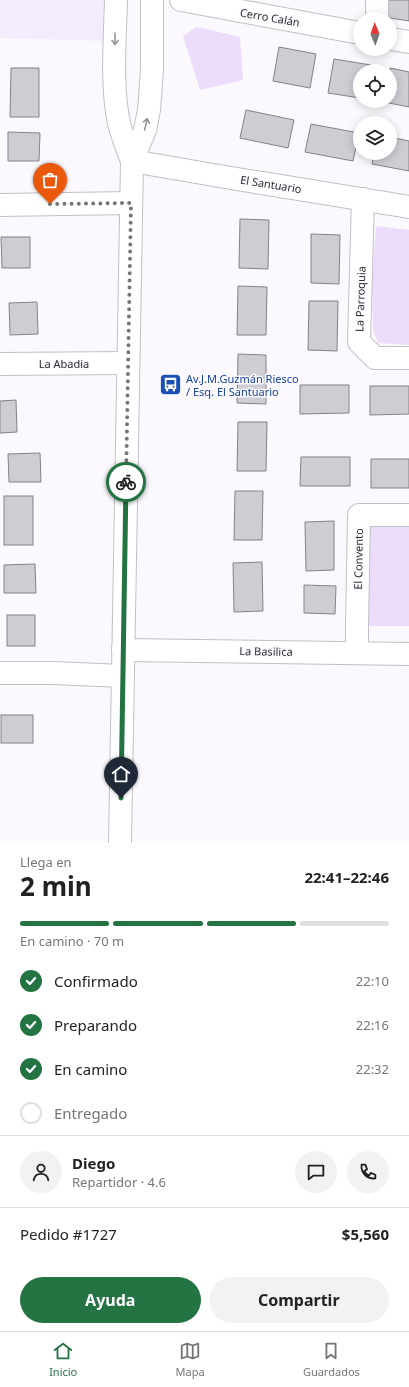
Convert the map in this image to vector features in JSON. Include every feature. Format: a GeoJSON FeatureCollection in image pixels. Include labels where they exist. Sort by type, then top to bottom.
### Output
{"type":"FeatureCollection","features":[{"type":"Feature","properties":{"kind":"street"},"geometry":{"type":"LineString","coordinates":[[116,0],[116,102],[124,142],[132,161]]}},
{"type":"Feature","properties":{"kind":"street"},"geometry":{"type":"LineString","coordinates":[[120,843],[132,161],[145,130],[149,110],[152,70],[152,0]]}},
{"type":"Feature","properties":{"kind":"street","name":"Cerro Calán"},"geometry":{"type":"LineString","coordinates":[[181,0],[353,32]]}},
{"type":"Feature","properties":{"kind":"street"},"geometry":{"type":"LineString","coordinates":[[377,0],[377,12]]}},
{"type":"Feature","properties":{"kind":"street"},"geometry":{"type":"LineString","coordinates":[[397,40],[409,42]]}},
{"type":"Feature","properties":{"kind":"street","name":"El Santuario"},"geometry":{"type":"LineString","coordinates":[[132,161],[409,207]]}},
{"type":"Feature","properties":{"kind":"street","name":"La Parroquia"},"geometry":{"type":"LineString","coordinates":[[362,199],[358,342],[375,358],[409,358]]}},
{"type":"Feature","properties":{"kind":"street"},"geometry":{"type":"LineString","coordinates":[[0,205],[131,203]]}},
{"type":"Feature","properties":{"kind":"street","name":"La Abadia"},"geometry":{"type":"LineString","coordinates":[[0,364],[128,363]]}},
{"type":"Feature","properties":{"kind":"street","name":"El Convento"},"geometry":{"type":"LineString","coordinates":[[357,652],[356,626],[359,515],[409,515]]}},
{"type":"Feature","properties":{"kind":"street","name":"La Basilica"},"geometry":{"type":"LineString","coordinates":[[123,650],[357,652],[409,654]]}},
{"type":"Feature","properties":{"kind":"street"},"geometry":{"type":"LineString","coordinates":[[0,673],[53,673],[123,676]]}},
{"type":"Feature","properties":{"kind":"shaded area"},"geometry":{"type":"Polygon","coordinates":[[[0,0],[110,0],[110,41],[0,38],[0,0]]]}},
{"type":"Feature","properties":{"kind":"shaded area"},"geometry":{"type":"Polygon","coordinates":[[[197,27],[240,37],[243,80],[200,90],[183,36],[197,27]]]}},
{"type":"Feature","properties":{"kind":"shaded area"},"geometry":{"type":"Polygon","coordinates":[[[376,226],[409,230],[409,345],[378,343],[373,330],[372,280],[376,226]]]}},
{"type":"Feature","properties":{"kind":"shaded area"},"geometry":{"type":"Polygon","coordinates":[[[409,525],[409,626],[367,626],[365,526],[409,525]]]}},
{"type":"Feature","properties":{"kind":"building"},"geometry":{"type":"Polygon","coordinates":[[[387,0],[409,0],[409,21],[397,19],[397,12],[385,12],[387,0]]]}},
{"type":"Feature","properties":{"kind":"building"},"geometry":{"type":"Polygon","coordinates":[[[279,47],[316,54],[310,88],[273,81],[279,47]]]}},
{"type":"Feature","properties":{"kind":"building"},"geometry":{"type":"Polygon","coordinates":[[[334,59],[365,64],[353,64],[353,97],[328,93],[334,59]]]}},
{"type":"Feature","properties":{"kind":"building"},"geometry":{"type":"Polygon","coordinates":[[[11,68],[39,68],[39,117],[10,117],[11,68]]]}},
{"type":"Feature","properties":{"kind":"building"},"geometry":{"type":"Polygon","coordinates":[[[397,69],[409,72],[409,107],[397,105],[397,69]]]}},
{"type":"Feature","properties":{"kind":"building"},"geometry":{"type":"Polygon","coordinates":[[[246,110],[294,120],[288,148],[240,138],[246,110]]]}},
{"type":"Feature","properties":{"kind":"building"},"geometry":{"type":"Polygon","coordinates":[[[311,124],[353,132],[353,161],[305,152],[311,124]]]}},
{"type":"Feature","properties":{"kind":"building"},"geometry":{"type":"Polygon","coordinates":[[[8,132],[40,133],[39,161],[8,161],[8,132]]]}},
{"type":"Feature","properties":{"kind":"building"},"geometry":{"type":"Polygon","coordinates":[[[397,138],[409,141],[409,171],[372,164],[373,160],[397,160],[397,138]]]}},
{"type":"Feature","properties":{"kind":"building"},"geometry":{"type":"Polygon","coordinates":[[[240,219],[269,220],[268,269],[239,268],[240,219]]]}},
{"type":"Feature","properties":{"kind":"building"},"geometry":{"type":"Polygon","coordinates":[[[311,234],[340,235],[339,284],[311,283],[311,234]]]}},
{"type":"Feature","properties":{"kind":"building"},"geometry":{"type":"Polygon","coordinates":[[[1,237],[30,237],[30,268],[2,268],[1,237]]]}},
{"type":"Feature","properties":{"kind":"building"},"geometry":{"type":"Polygon","coordinates":[[[238,286],[267,287],[266,335],[237,335],[238,286]]]}},
{"type":"Feature","properties":{"kind":"building"},"geometry":{"type":"Polygon","coordinates":[[[309,301],[338,301],[337,351],[308,350],[309,301]]]}},
{"type":"Feature","properties":{"kind":"building"},"geometry":{"type":"Polygon","coordinates":[[[37,302],[38,334],[10,335],[9,303],[37,302]]]}},
{"type":"Feature","properties":{"kind":"building"},"geometry":{"type":"Polygon","coordinates":[[[238,354],[266,355],[266,404],[237,403],[238,354]]]}},
{"type":"Feature","properties":{"kind":"building"},"geometry":{"type":"Polygon","coordinates":[[[300,385],[349,385],[349,413],[300,414],[300,385]]]}},
{"type":"Feature","properties":{"kind":"building"},"geometry":{"type":"Polygon","coordinates":[[[370,386],[409,386],[409,414],[370,415],[370,386]]]}},
{"type":"Feature","properties":{"kind":"building"},"geometry":{"type":"Polygon","coordinates":[[[16,400],[17,432],[0,433],[0,401],[16,400]]]}},
{"type":"Feature","properties":{"kind":"building"},"geometry":{"type":"Polygon","coordinates":[[[238,422],[267,422],[266,471],[237,471],[238,422]]]}},
{"type":"Feature","properties":{"kind":"building"},"geometry":{"type":"Polygon","coordinates":[[[40,453],[41,482],[9,482],[8,454],[40,453]]]}},
{"type":"Feature","properties":{"kind":"building"},"geometry":{"type":"Polygon","coordinates":[[[301,457],[350,457],[350,486],[300,486],[301,457]]]}},
{"type":"Feature","properties":{"kind":"building"},"geometry":{"type":"Polygon","coordinates":[[[371,459],[409,459],[409,488],[371,488],[371,459]]]}},
{"type":"Feature","properties":{"kind":"building"},"geometry":{"type":"Polygon","coordinates":[[[235,491],[263,491],[262,540],[234,540],[235,491]]]}},
{"type":"Feature","properties":{"kind":"building"},"geometry":{"type":"Polygon","coordinates":[[[4,496],[33,496],[33,545],[4,545],[4,496]]]}},
{"type":"Feature","properties":{"kind":"building"},"geometry":{"type":"Polygon","coordinates":[[[334,521],[334,570],[306,571],[305,522],[334,521]]]}},
{"type":"Feature","properties":{"kind":"building"},"geometry":{"type":"Polygon","coordinates":[[[262,562],[263,611],[234,612],[233,563],[262,562]]]}},
{"type":"Feature","properties":{"kind":"building"},"geometry":{"type":"Polygon","coordinates":[[[35,564],[36,593],[4,593],[4,565],[35,564]]]}},
{"type":"Feature","properties":{"kind":"building"},"geometry":{"type":"Polygon","coordinates":[[[304,585],[336,586],[335,614],[304,613],[304,585]]]}},
{"type":"Feature","properties":{"kind":"building"},"geometry":{"type":"Polygon","coordinates":[[[7,615],[35,615],[35,646],[7,646],[7,615]]]}},
{"type":"Feature","properties":{"kind":"building"},"geometry":{"type":"Polygon","coordinates":[[[1,715],[33,715],[33,743],[1,743],[1,715]]]}},
{"type":"Feature","properties":{"kind":"way so far"},"geometry":{"type":"LineString","coordinates":[[50,204],[131,203],[126,482]]}},
{"type":"Feature","properties":{"kind":"place","name":"Av.J.M.Guzmán Riesco / Esq. El Santuario"},"geometry":{"type":"Point","coordinates":[171,384]}},
{"type":"Feature","properties":{"kind":"route"},"geometry":{"type":"LineString","coordinates":[[121,798],[126,482]]}}]}
